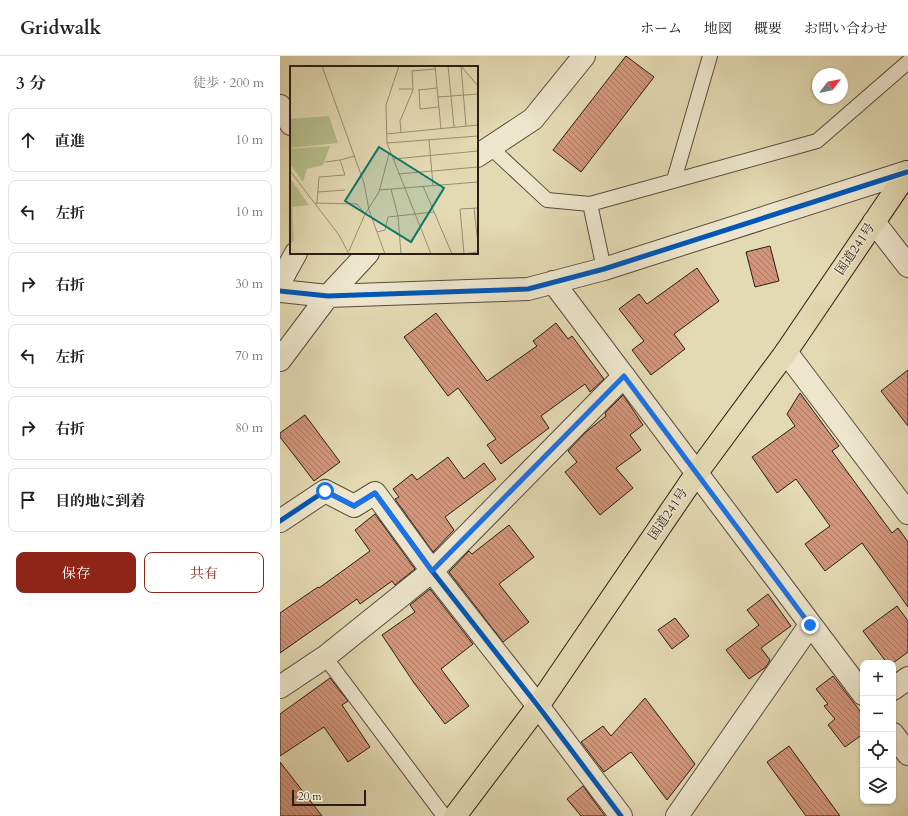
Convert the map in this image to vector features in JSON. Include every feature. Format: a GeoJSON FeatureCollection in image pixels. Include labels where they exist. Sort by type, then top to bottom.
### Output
{"type":"FeatureCollection","features":[{"type":"Feature","properties":{"kind":"highway","name":"国道241号"},"geometry":{"type":"LineString","coordinates":[[455,816],[538,706],[696,474],[786,352],[908,172]]}},
{"type":"Feature","properties":{"kind":"street"},"geometry":{"type":"LineString","coordinates":[[484,151],[533,118],[584,56]]}},
{"type":"Feature","properties":{"kind":"street"},"geometry":{"type":"LineString","coordinates":[[280,106],[290,122]]}},
{"type":"Feature","properties":{"kind":"street"},"geometry":{"type":"LineString","coordinates":[[280,291],[328,296],[528,289],[604,269],[908,172]]}},
{"type":"Feature","properties":{"kind":"street"},"geometry":{"type":"LineString","coordinates":[[874,222],[908,266]]}},
{"type":"Feature","properties":{"kind":"street"},"geometry":{"type":"LineString","coordinates":[[280,282],[295,254]]}},
{"type":"Feature","properties":{"kind":"street"},"geometry":{"type":"LineString","coordinates":[[280,360],[328,296],[367,254]]}},
{"type":"Feature","properties":{"kind":"street"},"geometry":{"type":"LineString","coordinates":[[553,282],[860,690]]}},
{"type":"Feature","properties":{"kind":"street"},"geometry":{"type":"LineString","coordinates":[[786,352],[908,513]]}},
{"type":"Feature","properties":{"kind":"street"},"geometry":{"type":"LineString","coordinates":[[280,687],[325,657],[432,571],[624,376]]}},
{"type":"Feature","properties":{"kind":"street"},"geometry":{"type":"LineString","coordinates":[[280,521],[325,491],[354,506],[375,493],[432,571],[538,706],[621,816]]}},
{"type":"Feature","properties":{"kind":"street"},"geometry":{"type":"LineString","coordinates":[[677,816],[810,625]]}},
{"type":"Feature","properties":{"kind":"street"},"geometry":{"type":"LineString","coordinates":[[896,687],[908,678]]}},
{"type":"Feature","properties":{"kind":"street"},"geometry":{"type":"LineString","coordinates":[[896,738],[908,754]]}},
{"type":"Feature","properties":{"kind":"lane"},"geometry":{"type":"LineString","coordinates":[[674,180],[710,56]]}},
{"type":"Feature","properties":{"kind":"lane"},"geometry":{"type":"LineString","coordinates":[[484,151],[547,200],[590,204],[817,141],[908,62]]}},
{"type":"Feature","properties":{"kind":"lane"},"geometry":{"type":"LineString","coordinates":[[590,204],[604,269]]}},
{"type":"Feature","properties":{"kind":"lane"},"geometry":{"type":"LineString","coordinates":[[325,657],[444,816]]}},
{"type":"Feature","properties":{"kind":"building"},"geometry":{"type":"Polygon","coordinates":[[[626,56],[654,77],[581,172],[553,150],[626,56]]]}},
{"type":"Feature","properties":{"kind":"building"},"geometry":{"type":"Polygon","coordinates":[[[770,246],[779,281],[755,287],[746,252],[770,246]]]}},
{"type":"Feature","properties":{"kind":"building"},"geometry":{"type":"Polygon","coordinates":[[[697,268],[719,301],[674,334],[685,349],[651,375],[632,350],[644,341],[619,309],[639,294],[647,304],[697,268]]]}},
{"type":"Feature","properties":{"kind":"building"},"geometry":{"type":"Polygon","coordinates":[[[436,313],[487,381],[537,346],[533,341],[556,323],[568,339],[572,336],[604,379],[590,392],[585,384],[541,416],[549,428],[501,464],[487,445],[496,439],[458,388],[448,396],[404,337],[436,313]]]}},
{"type":"Feature","properties":{"kind":"building"},"geometry":{"type":"Polygon","coordinates":[[[908,370],[908,426],[881,391],[908,370]]]}},
{"type":"Feature","properties":{"kind":"building"},"geometry":{"type":"Polygon","coordinates":[[[800,393],[839,446],[832,451],[892,533],[898,528],[908,542],[908,607],[862,543],[825,571],[805,544],[830,526],[796,479],[777,493],[752,457],[795,426],[787,414],[800,393]]]}},
{"type":"Feature","properties":{"kind":"building"},"geometry":{"type":"Polygon","coordinates":[[[623,395],[643,425],[630,435],[641,450],[616,468],[633,488],[600,515],[565,472],[577,462],[568,451],[586,432],[606,416],[605,413],[623,395]]]}},
{"type":"Feature","properties":{"kind":"building"},"geometry":{"type":"Polygon","coordinates":[[[305,415],[340,462],[314,481],[280,437],[280,433],[305,415]]]}},
{"type":"Feature","properties":{"kind":"building"},"geometry":{"type":"Polygon","coordinates":[[[448,457],[464,479],[484,463],[496,479],[445,517],[454,530],[433,552],[395,499],[399,497],[393,489],[412,474],[417,480],[448,457]]]}},
{"type":"Feature","properties":{"kind":"building"},"geometry":{"type":"Polygon","coordinates":[[[375,514],[415,569],[395,585],[392,581],[360,604],[357,599],[280,653],[280,613],[318,587],[319,588],[370,551],[355,530],[375,514]]]}},
{"type":"Feature","properties":{"kind":"building"},"geometry":{"type":"Polygon","coordinates":[[[509,525],[534,557],[499,584],[529,622],[503,642],[449,572],[469,551],[472,554],[509,525]]]}},
{"type":"Feature","properties":{"kind":"building"},"geometry":{"type":"Polygon","coordinates":[[[430,589],[473,644],[441,669],[469,706],[445,724],[414,683],[382,635],[415,612],[410,605],[430,589]]]}},
{"type":"Feature","properties":{"kind":"building"},"geometry":{"type":"Polygon","coordinates":[[[768,594],[791,626],[761,648],[770,660],[766,667],[749,679],[726,650],[759,625],[747,610],[768,594]]]}},
{"type":"Feature","properties":{"kind":"building"},"geometry":{"type":"Polygon","coordinates":[[[897,606],[908,621],[908,652],[896,661],[885,660],[863,631],[897,606]]]}},
{"type":"Feature","properties":{"kind":"building"},"geometry":{"type":"Polygon","coordinates":[[[675,618],[689,636],[672,649],[658,630],[675,618]]]}},
{"type":"Feature","properties":{"kind":"building"},"geometry":{"type":"Polygon","coordinates":[[[833,676],[860,711],[860,736],[845,747],[828,725],[835,719],[824,706],[828,704],[816,689],[833,676]]]}},
{"type":"Feature","properties":{"kind":"building"},"geometry":{"type":"Polygon","coordinates":[[[330,678],[348,701],[342,705],[370,747],[348,762],[324,727],[280,756],[280,714],[330,678]]]}},
{"type":"Feature","properties":{"kind":"building"},"geometry":{"type":"Polygon","coordinates":[[[645,698],[695,764],[667,800],[631,752],[604,772],[581,742],[603,726],[611,736],[645,698]]]}},
{"type":"Feature","properties":{"kind":"building"},"geometry":{"type":"Polygon","coordinates":[[[789,746],[840,816],[806,816],[767,762],[789,746]]]}},
{"type":"Feature","properties":{"kind":"building"},"geometry":{"type":"Polygon","coordinates":[[[280,762],[322,816],[280,816],[280,762]]]}},
{"type":"Feature","properties":{"kind":"building"},"geometry":{"type":"Polygon","coordinates":[[[583,786],[605,816],[581,816],[567,799],[583,786]]]}},
{"type":"Feature","properties":{"kind":"cycle path"},"geometry":{"type":"LineString","coordinates":[[280,291],[328,296],[528,289],[604,269],[907,172]]}},
{"type":"Feature","properties":{"kind":"cycle path"},"geometry":{"type":"LineString","coordinates":[[280,521],[325,491],[354,506],[375,493],[432,571],[538,706],[621,816]]}},
{"type":"Feature","properties":{"kind":"route"},"geometry":{"type":"LineString","coordinates":[[325,491],[354,506],[375,493],[432,571],[624,376],[810,625]]}}]}
